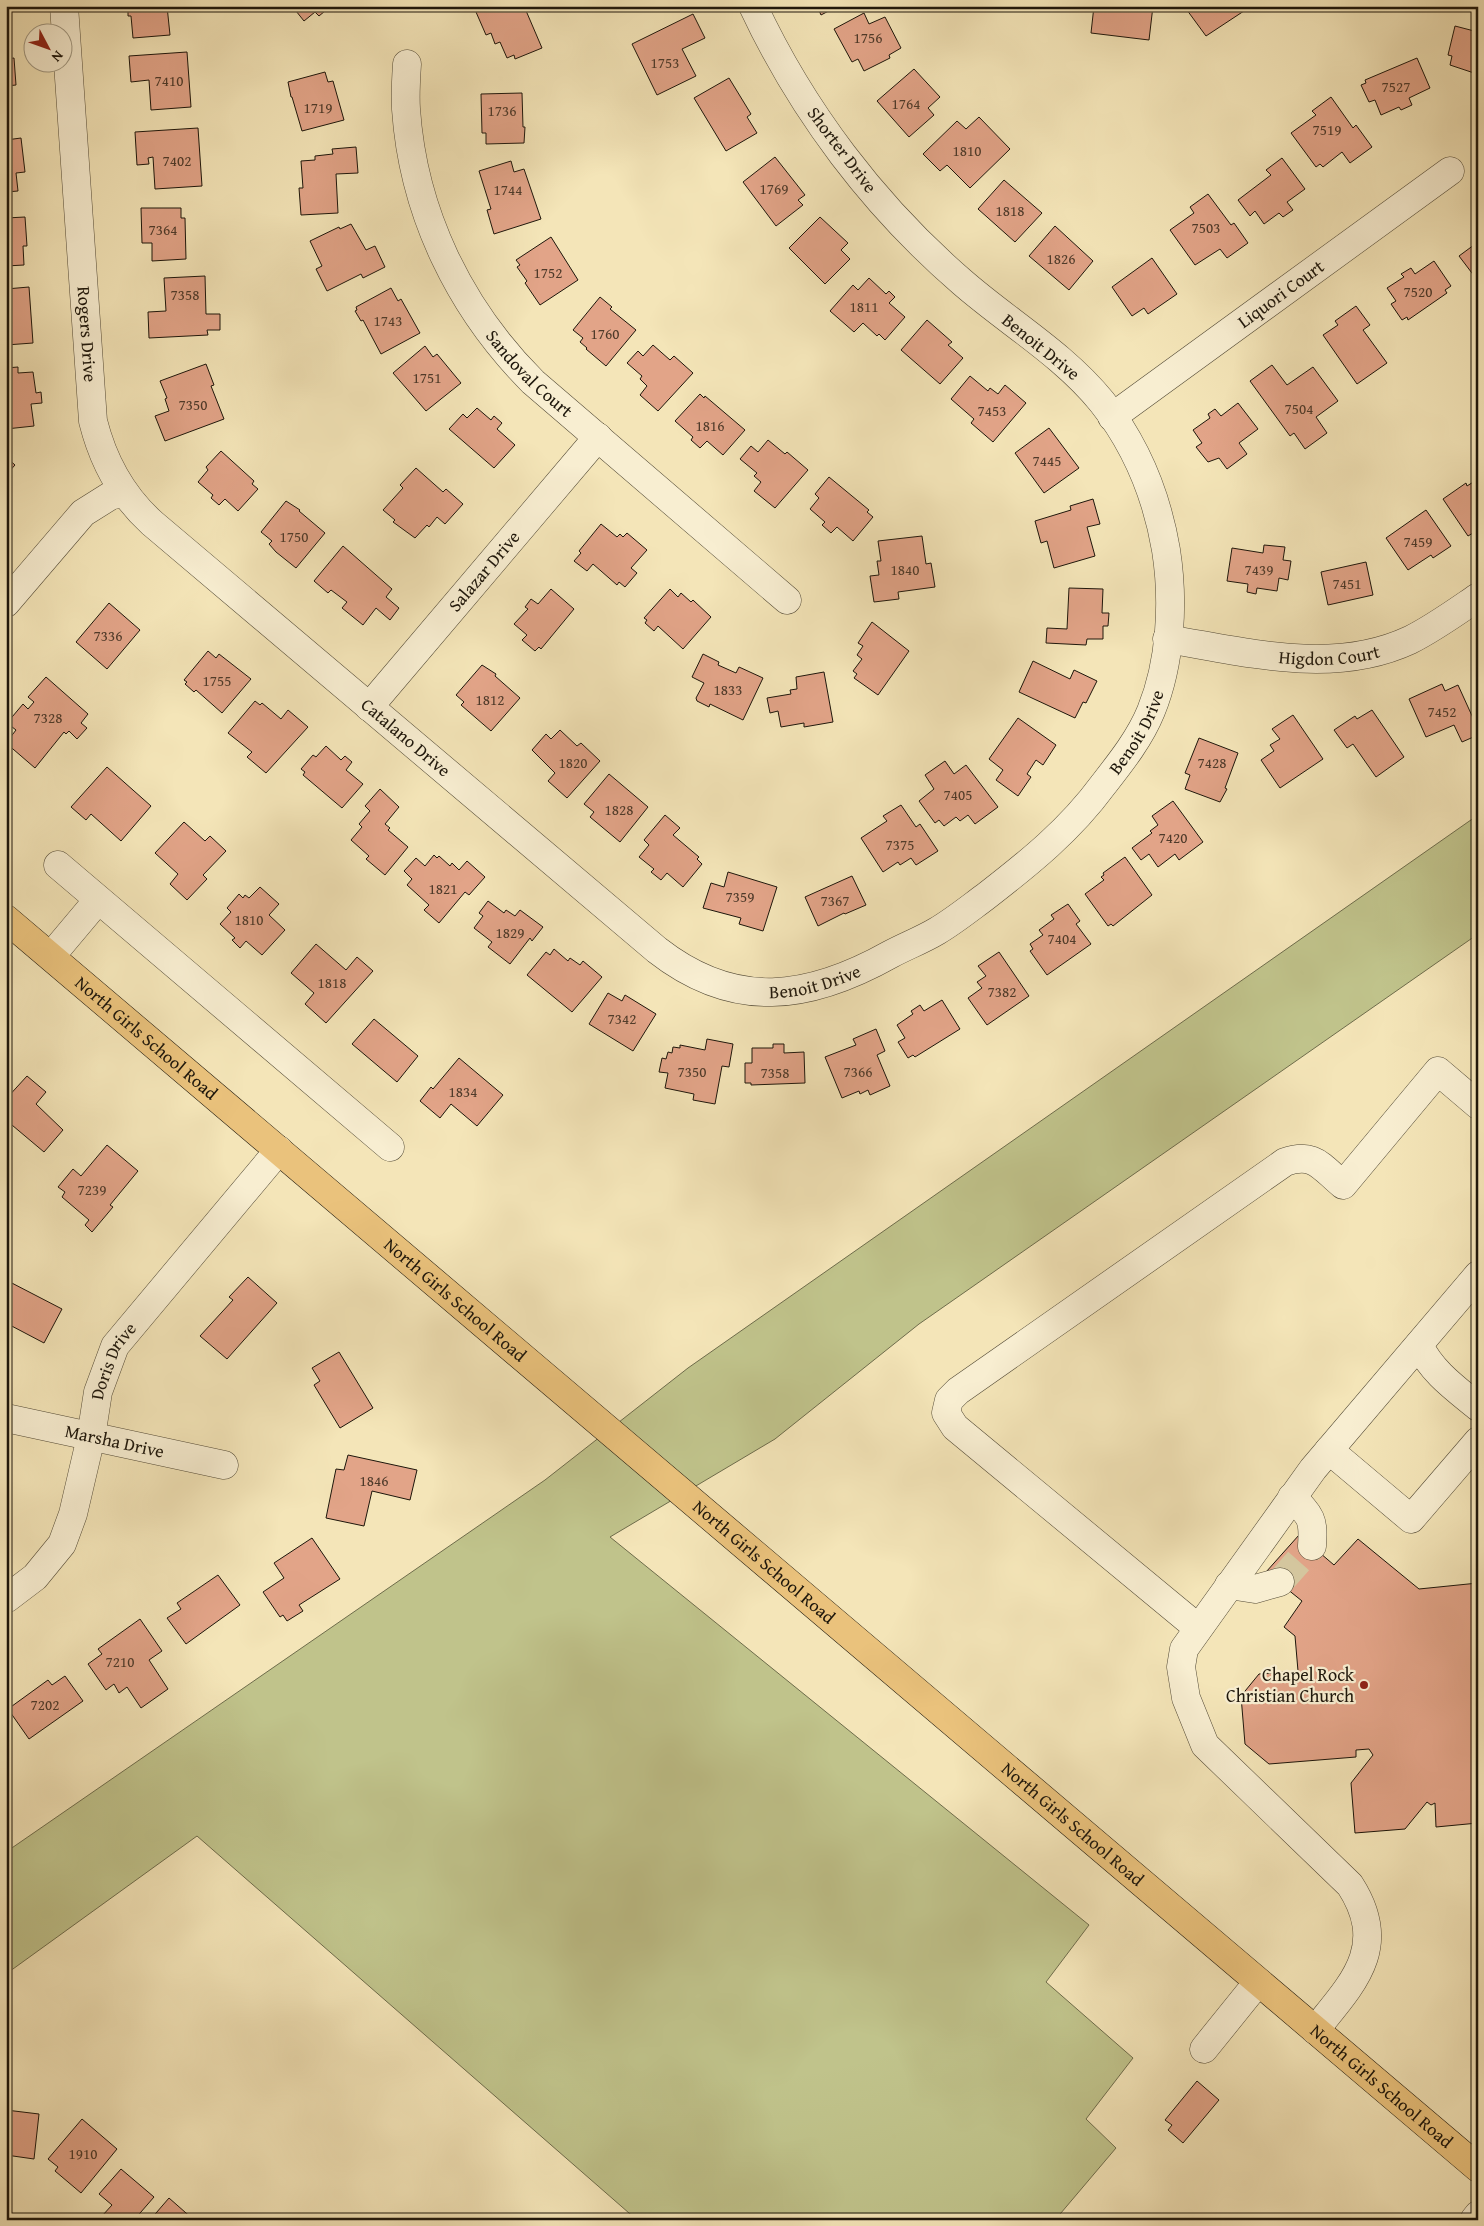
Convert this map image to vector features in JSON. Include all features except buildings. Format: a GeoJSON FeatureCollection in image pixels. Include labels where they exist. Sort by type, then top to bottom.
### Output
{"type":"FeatureCollection","features":[{"type":"Feature","properties":{"kind":"main road","name":"North Girls School Road"},"geometry":{"type":"LineString","coordinates":[[6,919],[1478,2168]]}},
{"type":"Feature","properties":{"kind":"street","name":"Rogers Drive"},"geometry":{"type":"LineString","coordinates":[[64,6],[93,421],[108,467],[123,492]]}},
{"type":"Feature","properties":{"kind":"street","name":"Shorter Drive"},"geometry":{"type":"LineString","coordinates":[[753,6],[789,74],[838,148],[884,206],[955,276]]}},
{"type":"Feature","properties":{"kind":"street","name":"Sandoval Court"},"geometry":{"type":"LineString","coordinates":[[407,64],[406,109],[412,157],[430,224],[450,268],[472,308],[508,355],[544,392],[787,600]]}},
{"type":"Feature","properties":{"kind":"street","name":"Liquori Court"},"geometry":{"type":"LineString","coordinates":[[1112,417],[1450,171]]}},
{"type":"Feature","properties":{"kind":"street","name":"Benoit Drive"},"geometry":{"type":"LineString","coordinates":[[693,974],[719,985],[754,992],[814,988],[870,966],[918,942],[976,905],[1040,855],[1073,823],[1112,776],[1151,712],[1164,666],[1170,628],[1170,587],[1162,527],[1152,492],[1142,469],[1132,448],[1112,417],[1089,387],[1064,361],[993,308],[955,276]]}},
{"type":"Feature","properties":{"kind":"street","name":"Salazar Drive"},"geometry":{"type":"LineString","coordinates":[[369,707],[598,437]]}},
{"type":"Feature","properties":{"kind":"street"},"geometry":{"type":"LineString","coordinates":[[6,603],[83,513],[110,496],[123,492]]}},
{"type":"Feature","properties":{"kind":"street","name":"Catalano Drive"},"geometry":{"type":"LineString","coordinates":[[123,492],[152,523],[369,707],[657,950],[693,974]]}},
{"type":"Feature","properties":{"kind":"street","name":"Higdon Court"},"geometry":{"type":"LineString","coordinates":[[1167,639],[1291,659],[1328,660],[1353,657],[1411,640],[1478,597]]}},
{"type":"Feature","properties":{"kind":"street"},"geometry":{"type":"LineString","coordinates":[[58,866],[390,1147]]}},
{"type":"Feature","properties":{"kind":"street"},"geometry":{"type":"LineString","coordinates":[[50,956],[98,900]]}},
{"type":"Feature","properties":{"kind":"street"},"geometry":{"type":"LineString","coordinates":[[1198,1628],[955,1427],[946,1413],[949,1400],[965,1386],[1285,1162],[1299,1158],[1312,1159],[1343,1184],[1438,1071],[1478,1105]]}},
{"type":"Feature","properties":{"kind":"street","name":"Doris Drive"},"geometry":{"type":"LineString","coordinates":[[6,1599],[35,1577],[62,1544],[73,1514],[91,1437],[98,1392],[115,1346],[279,1150]]}},
{"type":"Feature","properties":{"kind":"street"},"geometry":{"type":"LineString","coordinates":[[1314,2030],[1353,1983],[1363,1963],[1367,1945],[1365,1914],[1361,1902],[1350,1885],[1205,1745],[1186,1698],[1181,1667],[1184,1648],[1292,1497],[1329,1450],[1478,1275]]}},
{"type":"Feature","properties":{"kind":"street"},"geometry":{"type":"LineString","coordinates":[[1419,1345],[1426,1361],[1435,1371],[1478,1407]]}},
{"type":"Feature","properties":{"kind":"street","name":"Marsha Drive"},"geometry":{"type":"LineString","coordinates":[[6,1418],[224,1465]]}},
{"type":"Feature","properties":{"kind":"street"},"geometry":{"type":"LineString","coordinates":[[1329,1450],[1411,1519],[1478,1441]]}},
{"type":"Feature","properties":{"kind":"street"},"geometry":{"type":"LineString","coordinates":[[1292,1497],[1313,1520],[1312,1546]]}},
{"type":"Feature","properties":{"kind":"street"},"geometry":{"type":"LineString","coordinates":[[1229,1585],[1255,1589],[1280,1582]]}},
{"type":"Feature","properties":{"kind":"street"},"geometry":{"type":"LineString","coordinates":[[1204,2049],[1258,1982]]}},
{"type":"Feature","properties":{"kind":"street"},"geometry":{"type":"LineString","coordinates":[[1474,2220],[1478,2216]]}},
{"type":"Feature","properties":{"kind":"green space"},"geometry":{"type":"Polygon","coordinates":[[[1478,815],[1478,934],[919,1324],[775,1439],[610,1537],[1089,1925],[1046,1982],[1133,2058],[1086,2119],[1116,2148],[1055,2220],[637,2220],[197,1836],[6,1974],[6,1852],[545,1480],[688,1368],[1478,815]]]}},
{"type":"Feature","properties":{"kind":"tunnel"},"geometry":{"type":"LineString","coordinates":[[1280,1582],[1312,1546]]}},
{"type":"Feature","properties":{"kind":"place","name":"Chapel Rock Christian Church"},"geometry":{"type":"Point","coordinates":[1364,1685]}}]}
